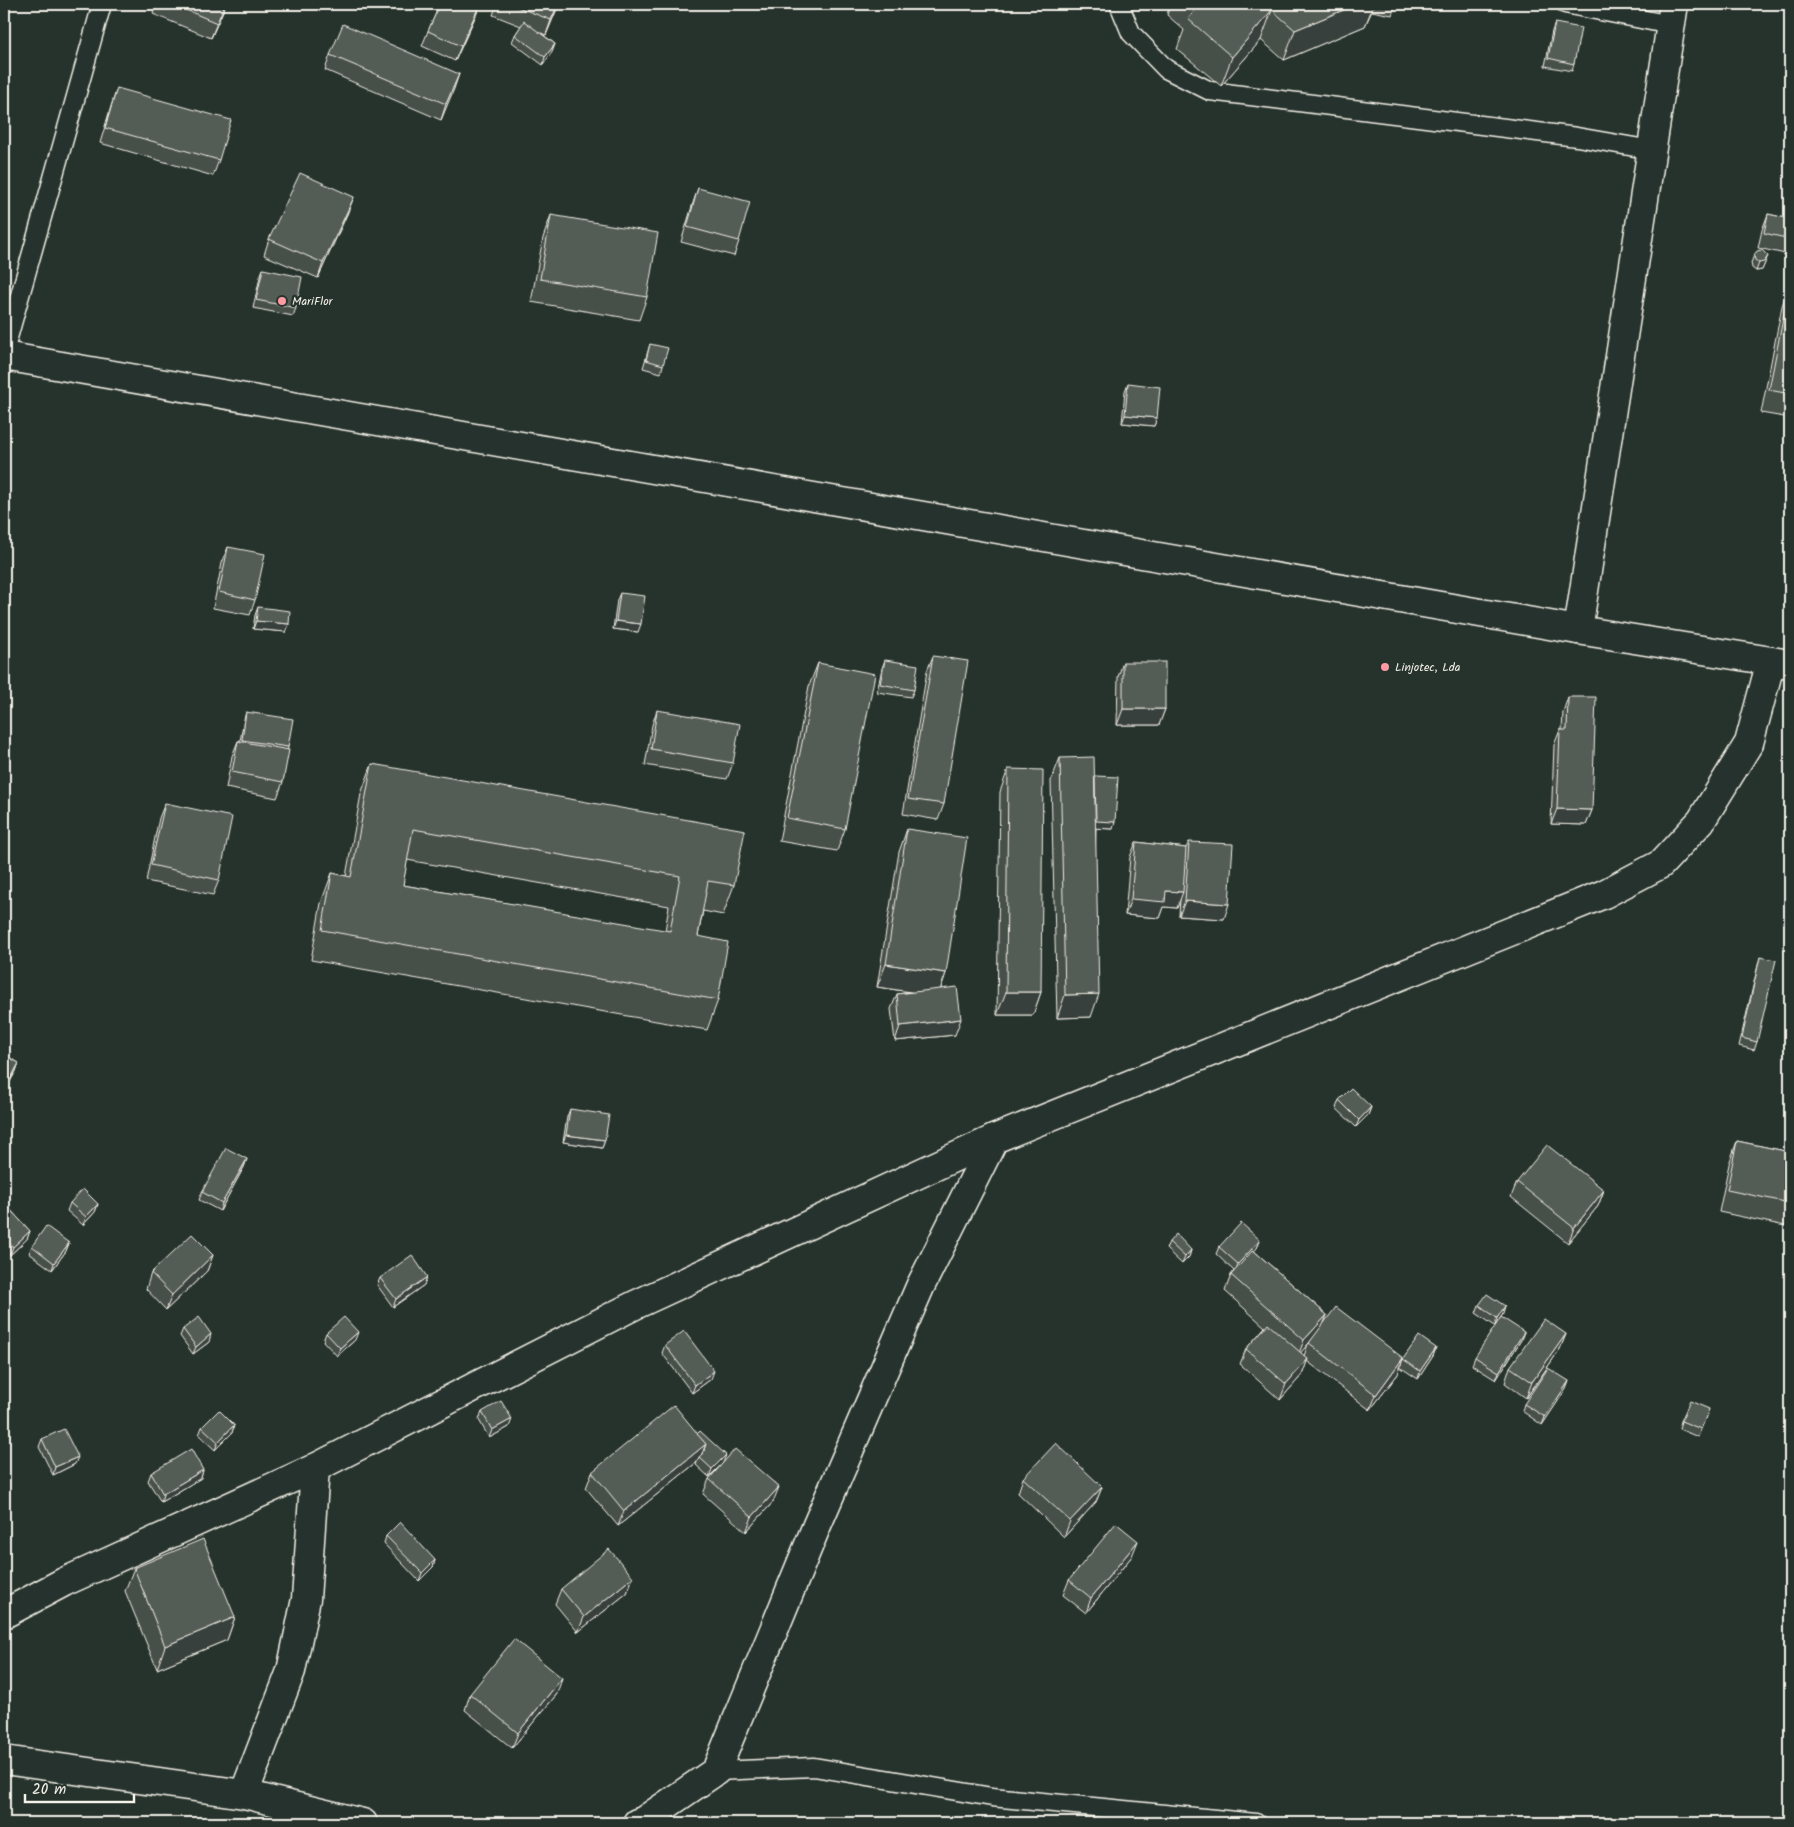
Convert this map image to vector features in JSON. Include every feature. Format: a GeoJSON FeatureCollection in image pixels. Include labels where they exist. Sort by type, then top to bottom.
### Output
{"type":"FeatureCollection","features":[{"type":"Feature","properties":{"kind":"street"},"geometry":{"type":"LineString","coordinates":[[1578,630],[1673,14]]}},
{"type":"Feature","properties":{"kind":"street"},"geometry":{"type":"LineString","coordinates":[[4,354],[1578,630],[1781,663],[1749,743],[1701,821],[1661,864],[1604,894],[994,1139],[635,1305],[315,1468],[64,1582],[4,1614]]}},
{"type":"Feature","properties":{"kind":"street"},"geometry":{"type":"LineString","coordinates":[[637,1823],[643,1822],[716,1771],[817,1525],[920,1287],[994,1139]]}},
{"type":"Feature","properties":{"kind":"street"},"geometry":{"type":"LineString","coordinates":[[244,1794],[293,1662],[306,1599],[315,1468]]}},
{"type":"Feature","properties":{"kind":"street"},"geometry":{"type":"LineString","coordinates":[[4,1760],[244,1794],[363,1823]]}},
{"type":"Feature","properties":{"kind":"lane"},"geometry":{"type":"LineString","coordinates":[[4,354],[102,4]]}},
{"type":"Feature","properties":{"kind":"lane"},"geometry":{"type":"LineString","coordinates":[[1119,4],[1131,33],[1166,69],[1210,92],[1576,137],[1652,150]]}},
{"type":"Feature","properties":{"kind":"lane"},"geometry":{"type":"LineString","coordinates":[[1565,4],[1673,14]]}},
{"type":"Feature","properties":{"kind":"lane"},"geometry":{"type":"LineString","coordinates":[[716,1771],[814,1768],[992,1797],[1256,1823]]}},
{"type":"Feature","properties":{"kind":"building"},"geometry":{"type":"Polygon","coordinates":[[[172,4],[225,4],[217,23],[172,4]]]}},
{"type":"Feature","properties":{"kind":"building"},"geometry":{"type":"Polygon","coordinates":[[[440,4],[480,4],[461,46],[428,31],[440,4]]]}},
{"type":"Feature","properties":{"kind":"building"},"geometry":{"type":"Polygon","coordinates":[[[510,4],[558,4],[551,20],[510,4]]]}},
{"type":"Feature","properties":{"kind":"building"},"geometry":{"type":"Polygon","coordinates":[[[1200,4],[1358,4],[1295,30],[1272,10],[1232,57],[1188,19],[1200,4]]]}},
{"type":"Feature","properties":{"kind":"building"},"geometry":{"type":"Polygon","coordinates":[[[524,21],[555,44],[545,57],[515,35],[524,21]]]}},
{"type":"Feature","properties":{"kind":"building"},"geometry":{"type":"Polygon","coordinates":[[[1555,23],[1581,28],[1574,64],[1548,58],[1555,23]]]}},
{"type":"Feature","properties":{"kind":"building"},"geometry":{"type":"Polygon","coordinates":[[[343,24],[459,74],[446,104],[330,55],[343,24]]]}},
{"type":"Feature","properties":{"kind":"building"},"geometry":{"type":"Polygon","coordinates":[[[117,88],[231,120],[219,160],[105,128],[117,88]]]}},
{"type":"Feature","properties":{"kind":"building"},"geometry":{"type":"Polygon","coordinates":[[[300,173],[354,197],[323,263],[269,239],[300,173]]]}},
{"type":"Feature","properties":{"kind":"building"},"geometry":{"type":"Polygon","coordinates":[[[698,188],[750,202],[739,241],[687,227],[698,188]]]}},
{"type":"Feature","properties":{"kind":"building"},"geometry":{"type":"Polygon","coordinates":[[[1768,214],[1790,219],[1790,239],[1764,233],[1768,214]]]}},
{"type":"Feature","properties":{"kind":"building"},"geometry":{"type":"Polygon","coordinates":[[[551,215],[658,233],[647,297],[540,279],[551,215]]]}},
{"type":"Feature","properties":{"kind":"building"},"geometry":{"type":"Polygon","coordinates":[[[1762,250],[1768,256],[1764,262],[1759,263],[1755,260],[1754,255],[1757,251],[1762,250]]]}},
{"type":"Feature","properties":{"kind":"building"},"geometry":{"type":"Polygon","coordinates":[[[263,269],[302,277],[296,308],[256,300],[263,269]]]}},
{"type":"Feature","properties":{"kind":"building"},"geometry":{"type":"Polygon","coordinates":[[[1790,283],[1790,394],[1769,390],[1790,283]]]}},
{"type":"Feature","properties":{"kind":"building"},"geometry":{"type":"Polygon","coordinates":[[[650,344],[668,348],[663,365],[646,360],[650,344]]]}},
{"type":"Feature","properties":{"kind":"building"},"geometry":{"type":"Polygon","coordinates":[[[1128,383],[1160,387],[1157,418],[1125,415],[1128,383]]]}},
{"type":"Feature","properties":{"kind":"building"},"geometry":{"type":"Polygon","coordinates":[[[228,547],[265,554],[255,600],[219,592],[228,547]]]}},
{"type":"Feature","properties":{"kind":"building"},"geometry":{"type":"Polygon","coordinates":[[[620,593],[645,596],[641,624],[616,621],[620,593]]]}},
{"type":"Feature","properties":{"kind":"building"},"geometry":{"type":"Polygon","coordinates":[[[258,607],[290,611],[289,624],[256,621],[258,607]]]}},
{"type":"Feature","properties":{"kind":"building"},"geometry":{"type":"Polygon","coordinates":[[[933,656],[968,661],[944,804],[908,799],[933,656]]]}},
{"type":"Feature","properties":{"kind":"building"},"geometry":{"type":"Polygon","coordinates":[[[885,660],[918,665],[914,690],[880,684],[885,660]]]}},
{"type":"Feature","properties":{"kind":"building"},"geometry":{"type":"Polygon","coordinates":[[[1123,662],[1165,662],[1165,709],[1123,709],[1123,662]]]}},
{"type":"Feature","properties":{"kind":"building"},"geometry":{"type":"Polygon","coordinates":[[[818,663],[875,674],[845,829],[787,818],[818,663]]]}},
{"type":"Feature","properties":{"kind":"building"},"geometry":{"type":"Polygon","coordinates":[[[1568,697],[1596,697],[1592,810],[1557,809],[1560,730],[1567,730],[1568,697]]]}},
{"type":"Feature","properties":{"kind":"building"},"geometry":{"type":"Polygon","coordinates":[[[657,710],[740,724],[733,763],[651,749],[657,710]]]}},
{"type":"Feature","properties":{"kind":"building"},"geometry":{"type":"Polygon","coordinates":[[[246,712],[293,719],[288,747],[242,740],[246,712]]]}},
{"type":"Feature","properties":{"kind":"building"},"geometry":{"type":"Polygon","coordinates":[[[238,741],[289,750],[283,782],[232,772],[238,741]]]}},
{"type":"Feature","properties":{"kind":"building"},"geometry":{"type":"Polygon","coordinates":[[[1094,757],[1099,994],[1065,995],[1060,758],[1094,757]]]}},
{"type":"Feature","properties":{"kind":"building"},"geometry":{"type":"Polygon","coordinates":[[[372,764],[745,830],[734,885],[708,881],[698,936],[728,942],[718,1000],[322,930],[332,873],[351,877],[372,764]],[[413,829],[403,885],[670,931],[680,876],[413,829]]]}},
{"type":"Feature","properties":{"kind":"building"},"geometry":{"type":"Polygon","coordinates":[[[1008,769],[1043,770],[1041,992],[1006,992],[1008,769]]]}},
{"type":"Feature","properties":{"kind":"building"},"geometry":{"type":"Polygon","coordinates":[[[1095,776],[1118,777],[1115,822],[1096,821],[1095,776]]]}},
{"type":"Feature","properties":{"kind":"building"},"geometry":{"type":"Polygon","coordinates":[[[165,803],[232,817],[219,880],[151,865],[165,803]]]}},
{"type":"Feature","properties":{"kind":"building"},"geometry":{"type":"Polygon","coordinates":[[[907,829],[967,838],[946,973],[886,964],[907,829]]]}},
{"type":"Feature","properties":{"kind":"building"},"geometry":{"type":"Polygon","coordinates":[[[1136,842],[1186,848],[1183,892],[1166,891],[1165,902],[1131,899],[1136,842]]]}},
{"type":"Feature","properties":{"kind":"building"},"geometry":{"type":"Polygon","coordinates":[[[1189,842],[1233,844],[1229,904],[1185,901],[1189,842]]]}},
{"type":"Feature","properties":{"kind":"building"},"geometry":{"type":"Polygon","coordinates":[[[1760,957],[1776,960],[1757,1042],[1742,1038],[1760,957]]]}},
{"type":"Feature","properties":{"kind":"building"},"geometry":{"type":"Polygon","coordinates":[[[957,987],[961,1019],[900,1026],[897,994],[957,987]]]}},
{"type":"Feature","properties":{"kind":"building"},"geometry":{"type":"Polygon","coordinates":[[[4,1055],[19,1063],[10,1080],[4,1076],[4,1055]]]}},
{"type":"Feature","properties":{"kind":"building"},"geometry":{"type":"Polygon","coordinates":[[[1351,1088],[1371,1107],[1359,1120],[1339,1100],[1351,1088]]]}},
{"type":"Feature","properties":{"kind":"building"},"geometry":{"type":"Polygon","coordinates":[[[570,1109],[609,1115],[605,1140],[566,1135],[570,1109]]]}},
{"type":"Feature","properties":{"kind":"building"},"geometry":{"type":"Polygon","coordinates":[[[1737,1141],[1790,1152],[1790,1203],[1727,1190],[1737,1141]]]}},
{"type":"Feature","properties":{"kind":"building"},"geometry":{"type":"Polygon","coordinates":[[[1547,1145],[1604,1190],[1574,1228],[1517,1182],[1547,1145]]]}},
{"type":"Feature","properties":{"kind":"building"},"geometry":{"type":"Polygon","coordinates":[[[226,1148],[247,1159],[222,1203],[202,1192],[226,1148]]]}},
{"type":"Feature","properties":{"kind":"building"},"geometry":{"type":"Polygon","coordinates":[[[83,1189],[98,1204],[86,1217],[70,1203],[83,1189]]]}},
{"type":"Feature","properties":{"kind":"building"},"geometry":{"type":"Polygon","coordinates":[[[4,1203],[30,1231],[13,1247],[4,1237],[4,1203]]]}},
{"type":"Feature","properties":{"kind":"building"},"geometry":{"type":"Polygon","coordinates":[[[1241,1223],[1260,1240],[1238,1264],[1219,1247],[1241,1223]]]}},
{"type":"Feature","properties":{"kind":"building"},"geometry":{"type":"Polygon","coordinates":[[[46,1226],[69,1243],[54,1263],[32,1246],[46,1226]]]}},
{"type":"Feature","properties":{"kind":"building"},"geometry":{"type":"Polygon","coordinates":[[[192,1234],[213,1255],[172,1295],[151,1273],[192,1234]]]}},
{"type":"Feature","properties":{"kind":"building"},"geometry":{"type":"Polygon","coordinates":[[[1176,1234],[1191,1250],[1185,1257],[1169,1242],[1176,1234]]]}},
{"type":"Feature","properties":{"kind":"building"},"geometry":{"type":"Polygon","coordinates":[[[1253,1250],[1327,1315],[1304,1340],[1231,1275],[1253,1250]]]}},
{"type":"Feature","properties":{"kind":"building"},"geometry":{"type":"Polygon","coordinates":[[[412,1255],[427,1277],[396,1299],[380,1278],[412,1255]]]}},
{"type":"Feature","properties":{"kind":"building"},"geometry":{"type":"Polygon","coordinates":[[[1487,1294],[1505,1306],[1497,1318],[1479,1305],[1487,1294]]]}},
{"type":"Feature","properties":{"kind":"building"},"geometry":{"type":"Polygon","coordinates":[[[1336,1307],[1403,1358],[1376,1395],[1309,1343],[1336,1307]]]}},
{"type":"Feature","properties":{"kind":"building"},"geometry":{"type":"Polygon","coordinates":[[[199,1317],[211,1334],[196,1347],[183,1329],[199,1317]]]}},
{"type":"Feature","properties":{"kind":"building"},"geometry":{"type":"Polygon","coordinates":[[[344,1317],[358,1332],[340,1348],[326,1333],[344,1317]]]}},
{"type":"Feature","properties":{"kind":"building"},"geometry":{"type":"Polygon","coordinates":[[[1501,1317],[1524,1332],[1499,1372],[1475,1357],[1501,1317]]]}},
{"type":"Feature","properties":{"kind":"building"},"geometry":{"type":"Polygon","coordinates":[[[1544,1319],[1566,1334],[1532,1382],[1510,1367],[1544,1319]]]}},
{"type":"Feature","properties":{"kind":"building"},"geometry":{"type":"Polygon","coordinates":[[[1268,1324],[1308,1359],[1286,1384],[1246,1349],[1268,1324]]]}},
{"type":"Feature","properties":{"kind":"building"},"geometry":{"type":"Polygon","coordinates":[[[684,1331],[714,1371],[695,1385],[665,1345],[684,1331]]]}},
{"type":"Feature","properties":{"kind":"building"},"geometry":{"type":"Polygon","coordinates":[[[1419,1336],[1436,1348],[1420,1371],[1403,1359],[1419,1336]]]}},
{"type":"Feature","properties":{"kind":"building"},"geometry":{"type":"Polygon","coordinates":[[[1548,1368],[1569,1381],[1545,1417],[1524,1404],[1548,1368]]]}},
{"type":"Feature","properties":{"kind":"building"},"geometry":{"type":"Polygon","coordinates":[[[501,1401],[512,1419],[492,1430],[482,1412],[501,1401]]]}},
{"type":"Feature","properties":{"kind":"building"},"geometry":{"type":"Polygon","coordinates":[[[1690,1401],[1709,1409],[1701,1429],[1681,1421],[1690,1401]]]}},
{"type":"Feature","properties":{"kind":"building"},"geometry":{"type":"Polygon","coordinates":[[[674,1405],[706,1444],[624,1511],[592,1472],[674,1405]]]}},
{"type":"Feature","properties":{"kind":"building"},"geometry":{"type":"Polygon","coordinates":[[[219,1410],[234,1425],[218,1442],[202,1427],[219,1410]]]}},
{"type":"Feature","properties":{"kind":"building"},"geometry":{"type":"Polygon","coordinates":[[[64,1429],[78,1457],[55,1467],[42,1439],[64,1429]]]}},
{"type":"Feature","properties":{"kind":"building"},"geometry":{"type":"Polygon","coordinates":[[[700,1431],[726,1455],[712,1469],[699,1457],[705,1451],[706,1444],[697,1434],[700,1431]]]}},
{"type":"Feature","properties":{"kind":"building"},"geometry":{"type":"Polygon","coordinates":[[[1056,1443],[1102,1487],[1070,1521],[1023,1478],[1056,1443]]]}},
{"type":"Feature","properties":{"kind":"building"},"geometry":{"type":"Polygon","coordinates":[[[191,1449],[203,1470],[163,1494],[151,1473],[191,1449]]]}},
{"type":"Feature","properties":{"kind":"building"},"geometry":{"type":"Polygon","coordinates":[[[735,1449],[779,1487],[752,1517],[709,1479],[735,1449]]]}},
{"type":"Feature","properties":{"kind":"building"},"geometry":{"type":"Polygon","coordinates":[[[400,1522],[435,1560],[422,1573],[386,1536],[400,1522]]]}},
{"type":"Feature","properties":{"kind":"building"},"geometry":{"type":"Polygon","coordinates":[[[1116,1523],[1138,1541],[1091,1598],[1069,1580],[1116,1523]]]}},
{"type":"Feature","properties":{"kind":"building"},"geometry":{"type":"Polygon","coordinates":[[[203,1539],[235,1617],[165,1646],[134,1568],[203,1539]]]}},
{"type":"Feature","properties":{"kind":"building"},"geometry":{"type":"Polygon","coordinates":[[[609,1549],[633,1577],[584,1617],[561,1589],[609,1549]]]}},
{"type":"Feature","properties":{"kind":"building"},"geometry":{"type":"Polygon","coordinates":[[[514,1639],[562,1678],[518,1733],[470,1694],[514,1639]]]}},
{"type":"Feature","properties":{"kind":"place","name":"MariFlor"},"geometry":{"type":"Point","coordinates":[282,301]}},
{"type":"Feature","properties":{"kind":"place","name":"Linjotec, Lda"},"geometry":{"type":"Point","coordinates":[1385,667]}}]}
